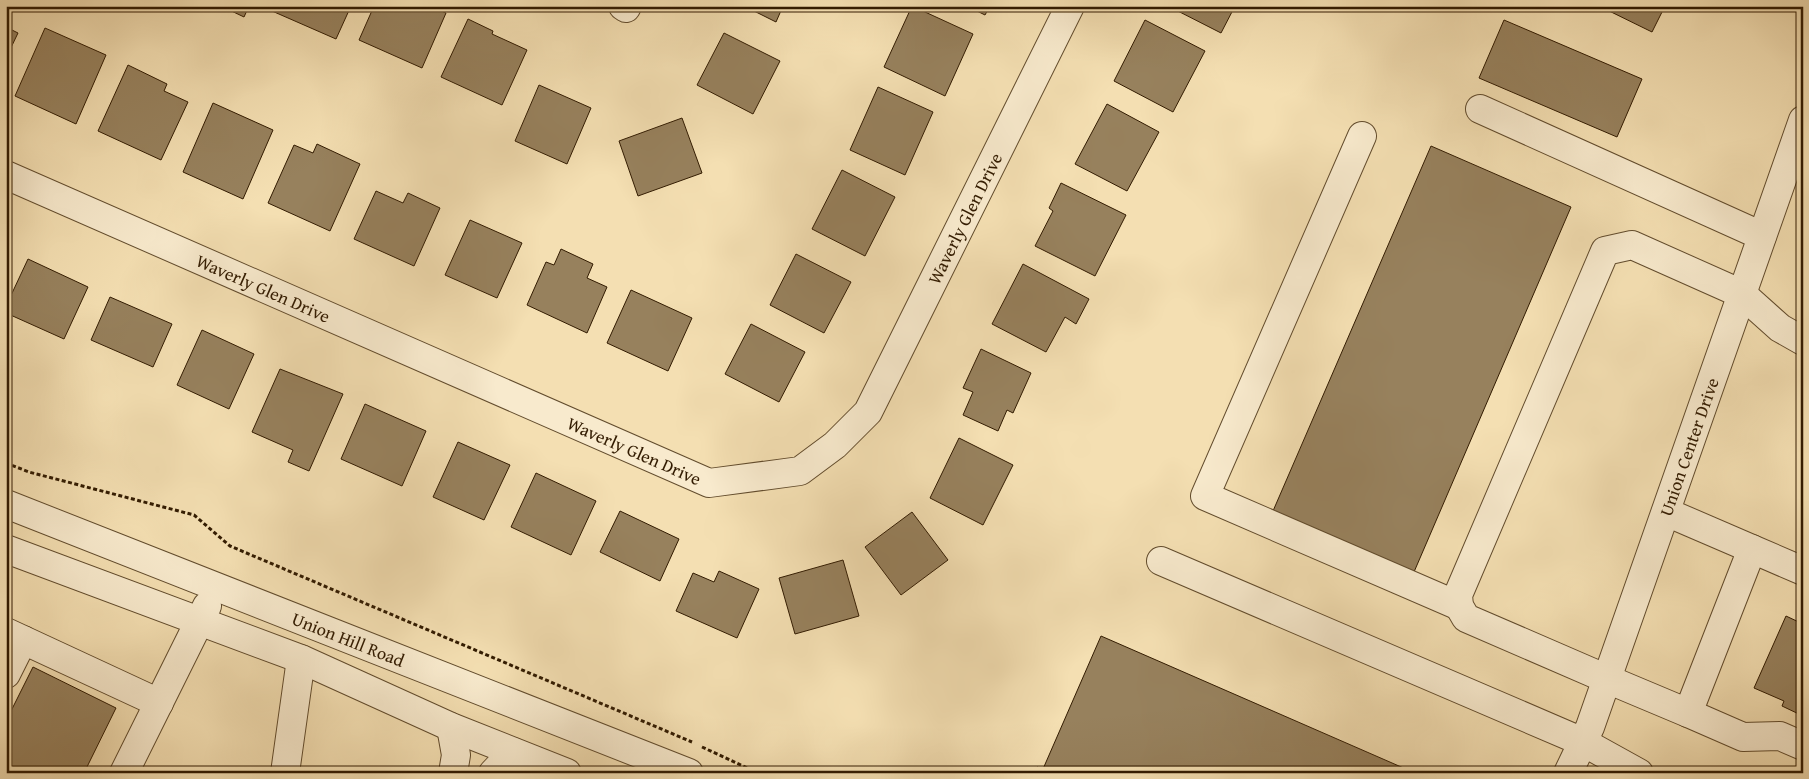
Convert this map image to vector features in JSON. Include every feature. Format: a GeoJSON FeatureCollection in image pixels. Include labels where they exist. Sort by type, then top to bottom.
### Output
{"type":"FeatureCollection","features":[{"type":"Feature","properties":{"kind":"street"},"geometry":{"type":"LineString","coordinates":[[623,6],[626,8],[627,6]]}},
{"type":"Feature","properties":{"kind":"street","name":"Waverly Glen Drive"},"geometry":{"type":"LineString","coordinates":[[6,175],[709,483],[800,471],[834,445],[868,412],[1070,6]]}},
{"type":"Feature","properties":{"kind":"street"},"geometry":{"type":"LineString","coordinates":[[1480,110],[1762,236]]}},
{"type":"Feature","properties":{"kind":"street","name":"Union Center Drive"},"geometry":{"type":"LineString","coordinates":[[1568,773],[1590,727],[1803,120]]}},
{"type":"Feature","properties":{"kind":"street"},"geometry":{"type":"LineString","coordinates":[[1362,136],[1205,496],[1459,606]]}},
{"type":"Feature","properties":{"kind":"street"},"geometry":{"type":"LineString","coordinates":[[1803,341],[1780,328],[1742,294],[1632,244],[1606,251],[1458,595],[1459,606],[1466,618],[1743,737],[1780,736],[1803,746]]}},
{"type":"Feature","properties":{"kind":"street","name":"Union Hill Road"},"geometry":{"type":"LineString","coordinates":[[6,504],[689,773]]}},
{"type":"Feature","properties":{"kind":"street"},"geometry":{"type":"LineString","coordinates":[[1666,512],[1803,571]]}},
{"type":"Feature","properties":{"kind":"street","name":"Union Hill Road"},"geometry":{"type":"LineString","coordinates":[[6,549],[301,659],[451,727],[567,773]]}},
{"type":"Feature","properties":{"kind":"street"},"geometry":{"type":"LineString","coordinates":[[1688,713],[1752,549]]}},
{"type":"Feature","properties":{"kind":"street"},"geometry":{"type":"LineString","coordinates":[[1161,561],[1583,742],[1639,773]]}},
{"type":"Feature","properties":{"kind":"street"},"geometry":{"type":"LineString","coordinates":[[124,773],[216,586]]}},
{"type":"Feature","properties":{"kind":"street"},"geometry":{"type":"LineString","coordinates":[[6,674],[15,636],[159,703]]}},
{"type":"Feature","properties":{"kind":"street"},"geometry":{"type":"LineString","coordinates":[[285,773],[301,659]]}},
{"type":"Feature","properties":{"kind":"street"},"geometry":{"type":"LineString","coordinates":[[451,727],[456,755],[453,773]]}},
{"type":"Feature","properties":{"kind":"street"},"geometry":{"type":"LineString","coordinates":[[493,773],[514,752]]}},
{"type":"Feature","properties":{"kind":"path"},"geometry":{"type":"LineString","coordinates":[[6,463],[29,472],[194,515],[230,546],[678,735],[758,773]]}},
{"type":"Feature","properties":{"kind":"building"},"geometry":{"type":"Polygon","coordinates":[[[221,6],[249,6],[244,17],[221,6]]]}},
{"type":"Feature","properties":{"kind":"building"},"geometry":{"type":"Polygon","coordinates":[[[274,6],[351,6],[336,39],[272,11],[274,6]]]}},
{"type":"Feature","properties":{"kind":"building"},"geometry":{"type":"Polygon","coordinates":[[[374,6],[430,6],[446,13],[422,68],[359,40],[374,6]]]}},
{"type":"Feature","properties":{"kind":"building"},"geometry":{"type":"Polygon","coordinates":[[[744,6],[783,6],[776,22],[744,6]]]}},
{"type":"Feature","properties":{"kind":"building"},"geometry":{"type":"Polygon","coordinates":[[[912,6],[973,34],[945,96],[884,67],[912,6]]]}},
{"type":"Feature","properties":{"kind":"building"},"geometry":{"type":"Polygon","coordinates":[[[967,6],[990,6],[985,15],[967,6]]]}},
{"type":"Feature","properties":{"kind":"building"},"geometry":{"type":"Polygon","coordinates":[[[1168,6],[1235,6],[1221,33],[1168,6]]]}},
{"type":"Feature","properties":{"kind":"building"},"geometry":{"type":"Polygon","coordinates":[[[1599,6],[1665,6],[1652,32],[1599,6]]]}},
{"type":"Feature","properties":{"kind":"building"},"geometry":{"type":"Polygon","coordinates":[[[468,19],[493,31],[492,34],[527,50],[502,105],[441,77],[468,19]]]}},
{"type":"Feature","properties":{"kind":"building"},"geometry":{"type":"Polygon","coordinates":[[[1145,20],[1205,51],[1173,112],[1114,81],[1145,20]]]}},
{"type":"Feature","properties":{"kind":"building"},"geometry":{"type":"Polygon","coordinates":[[[1504,20],[1642,79],[1617,137],[1479,78],[1504,20]]]}},
{"type":"Feature","properties":{"kind":"building"},"geometry":{"type":"Polygon","coordinates":[[[6,27],[18,33],[6,58],[6,27]]]}},
{"type":"Feature","properties":{"kind":"building"},"geometry":{"type":"Polygon","coordinates":[[[45,28],[106,55],[76,124],[15,96],[45,28]]]}},
{"type":"Feature","properties":{"kind":"building"},"geometry":{"type":"Polygon","coordinates":[[[724,33],[780,61],[753,114],[697,85],[724,33]]]}},
{"type":"Feature","properties":{"kind":"building"},"geometry":{"type":"Polygon","coordinates":[[[128,65],[167,84],[164,91],[188,102],[161,160],[98,131],[128,65]]]}},
{"type":"Feature","properties":{"kind":"building"},"geometry":{"type":"Polygon","coordinates":[[[539,85],[591,108],[567,164],[515,141],[539,85]]]}},
{"type":"Feature","properties":{"kind":"building"},"geometry":{"type":"Polygon","coordinates":[[[878,87],[933,112],[905,175],[850,150],[878,87]]]}},
{"type":"Feature","properties":{"kind":"building"},"geometry":{"type":"Polygon","coordinates":[[[213,103],[273,130],[243,199],[183,172],[213,103]]]}},
{"type":"Feature","properties":{"kind":"building"},"geometry":{"type":"Polygon","coordinates":[[[1107,104],[1159,132],[1127,191],[1075,164],[1107,104]]]}},
{"type":"Feature","properties":{"kind":"building"},"geometry":{"type":"Polygon","coordinates":[[[682,118],[702,173],[638,196],[619,141],[682,118]]]}},
{"type":"Feature","properties":{"kind":"building"},"geometry":{"type":"Polygon","coordinates":[[[317,144],[360,164],[330,231],[268,203],[294,145],[313,153],[317,144]]]}},
{"type":"Feature","properties":{"kind":"building"},"geometry":{"type":"Polygon","coordinates":[[[1431,146],[1571,207],[1414,572],[1273,511],[1431,146]]]}},
{"type":"Feature","properties":{"kind":"building"},"geometry":{"type":"Polygon","coordinates":[[[842,170],[895,197],[865,256],[812,229],[842,170]]]}},
{"type":"Feature","properties":{"kind":"building"},"geometry":{"type":"Polygon","coordinates":[[[1061,183],[1126,215],[1095,276],[1035,246],[1053,211],[1049,208],[1061,183]]]}},
{"type":"Feature","properties":{"kind":"building"},"geometry":{"type":"Polygon","coordinates":[[[376,191],[403,203],[408,193],[440,208],[414,266],[354,239],[376,191]]]}},
{"type":"Feature","properties":{"kind":"building"},"geometry":{"type":"Polygon","coordinates":[[[470,220],[522,243],[497,298],[445,275],[470,220]]]}},
{"type":"Feature","properties":{"kind":"building"},"geometry":{"type":"Polygon","coordinates":[[[561,249],[593,264],[587,278],[607,287],[587,333],[527,305],[546,262],[554,265],[561,249]]]}},
{"type":"Feature","properties":{"kind":"building"},"geometry":{"type":"Polygon","coordinates":[[[796,254],[851,282],[824,333],[770,305],[796,254]]]}},
{"type":"Feature","properties":{"kind":"building"},"geometry":{"type":"Polygon","coordinates":[[[28,259],[88,287],[64,339],[6,313],[6,306],[28,259]]]}},
{"type":"Feature","properties":{"kind":"building"},"geometry":{"type":"Polygon","coordinates":[[[1023,264],[1089,299],[1076,324],[1065,317],[1046,352],[992,324],[1023,264]]]}},
{"type":"Feature","properties":{"kind":"building"},"geometry":{"type":"Polygon","coordinates":[[[631,290],[692,318],[668,371],[607,343],[631,290]]]}},
{"type":"Feature","properties":{"kind":"building"},"geometry":{"type":"Polygon","coordinates":[[[110,297],[172,324],[153,367],[91,340],[110,297]]]}},
{"type":"Feature","properties":{"kind":"building"},"geometry":{"type":"Polygon","coordinates":[[[751,324],[805,352],[779,402],[725,374],[751,324]]]}},
{"type":"Feature","properties":{"kind":"building"},"geometry":{"type":"Polygon","coordinates":[[[202,330],[254,354],[229,409],[177,385],[202,330]]]}},
{"type":"Feature","properties":{"kind":"building"},"geometry":{"type":"Polygon","coordinates":[[[981,349],[1031,373],[1013,413],[1007,410],[998,431],[963,415],[973,392],[963,388],[981,349]]]}},
{"type":"Feature","properties":{"kind":"building"},"geometry":{"type":"Polygon","coordinates":[[[280,369],[343,394],[309,471],[288,462],[293,450],[252,432],[280,369]]]}},
{"type":"Feature","properties":{"kind":"building"},"geometry":{"type":"Polygon","coordinates":[[[365,404],[426,431],[402,486],[341,459],[365,404]]]}},
{"type":"Feature","properties":{"kind":"building"},"geometry":{"type":"Polygon","coordinates":[[[959,438],[1013,465],[983,525],[930,498],[959,438]]]}},
{"type":"Feature","properties":{"kind":"building"},"geometry":{"type":"Polygon","coordinates":[[[458,442],[510,465],[484,520],[433,497],[458,442]]]}},
{"type":"Feature","properties":{"kind":"building"},"geometry":{"type":"Polygon","coordinates":[[[536,473],[596,501],[571,555],[511,527],[536,473]]]}},
{"type":"Feature","properties":{"kind":"building"},"geometry":{"type":"Polygon","coordinates":[[[620,511],[679,539],[660,581],[600,552],[620,511]]]}},
{"type":"Feature","properties":{"kind":"building"},"geometry":{"type":"Polygon","coordinates":[[[912,512],[948,560],[901,595],[865,547],[912,512]]]}},
{"type":"Feature","properties":{"kind":"building"},"geometry":{"type":"Polygon","coordinates":[[[843,560],[859,616],[795,634],[779,578],[843,560]]]}},
{"type":"Feature","properties":{"kind":"building"},"geometry":{"type":"Polygon","coordinates":[[[719,571],[759,589],[737,638],[676,611],[693,573],[714,582],[719,571]]]}},
{"type":"Feature","properties":{"kind":"building"},"geometry":{"type":"Polygon","coordinates":[[[1786,616],[1803,624],[1803,716],[1782,706],[1784,701],[1754,688],[1786,616]]]}},
{"type":"Feature","properties":{"kind":"building"},"geometry":{"type":"Polygon","coordinates":[[[1101,636],[1415,773],[1035,773],[1037,767],[1043,769],[1101,636]]]}},
{"type":"Feature","properties":{"kind":"building"},"geometry":{"type":"Polygon","coordinates":[[[33,667],[116,708],[84,773],[6,773],[6,721],[33,667]]]}}]}
